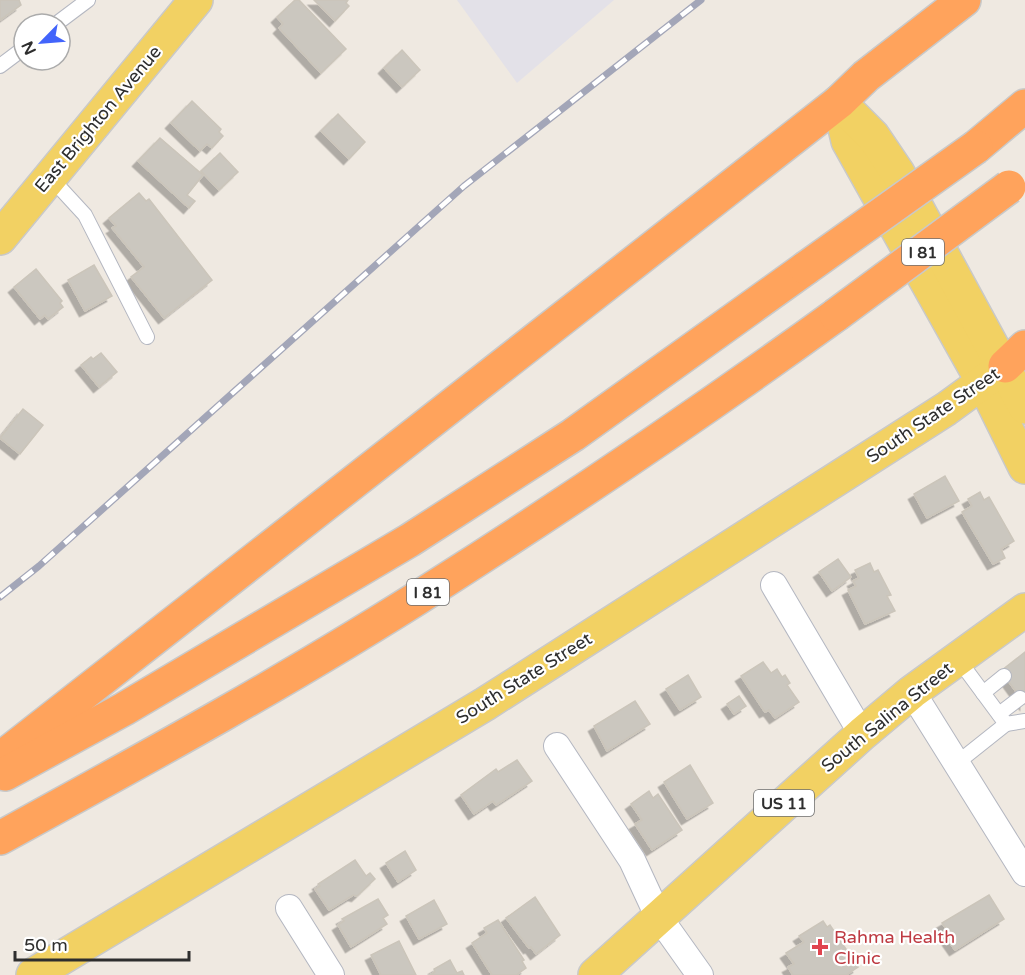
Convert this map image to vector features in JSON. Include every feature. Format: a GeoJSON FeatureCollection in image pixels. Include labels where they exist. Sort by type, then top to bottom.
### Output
{"type":"FeatureCollection","features":[{"type":"Feature","properties":{"kind":"highway"},"geometry":{"type":"LineString","coordinates":[[0,759],[839,102],[866,76],[964,0]]}},
{"type":"Feature","properties":{"kind":"highway"},"geometry":{"type":"LineString","coordinates":[[0,777],[124,709],[410,540],[573,435],[976,147],[1025,106]]}},
{"type":"Feature","properties":{"kind":"highway","name":"I 81"},"geometry":{"type":"LineString","coordinates":[[0,838],[184,737],[437,586],[720,399],[1017,181]]}},
{"type":"Feature","properties":{"kind":"main road","name":"East Brighton Avenue"},"geometry":{"type":"LineString","coordinates":[[0,238],[196,0]]}},
{"type":"Feature","properties":{"kind":"main road"},"geometry":{"type":"LineString","coordinates":[[839,102],[873,136],[898,173],[1010,370],[1025,407]]}},
{"type":"Feature","properties":{"kind":"main road"},"geometry":{"type":"LineString","coordinates":[[1010,370],[1025,466]]}},
{"type":"Feature","properties":{"kind":"main road","name":"South State Street"},"geometry":{"type":"LineString","coordinates":[[33,975],[485,704],[1010,370]]}},
{"type":"Feature","properties":{"kind":"main road","name":"South Salina Street"},"geometry":{"type":"LineString","coordinates":[[595,975],[862,734],[912,692],[1024,613]]}},
{"type":"Feature","properties":{"kind":"street"},"geometry":{"type":"LineString","coordinates":[[774,585],[862,734]]}},
{"type":"Feature","properties":{"kind":"street"},"geometry":{"type":"LineString","coordinates":[[912,692],[1025,873]]}},
{"type":"Feature","properties":{"kind":"street"},"geometry":{"type":"LineString","coordinates":[[557,746],[632,860],[658,916],[700,975]]}},
{"type":"Feature","properties":{"kind":"street"},"geometry":{"type":"LineString","coordinates":[[289,908],[331,975]]}},
{"type":"Feature","properties":{"kind":"lane"},"geometry":{"type":"LineString","coordinates":[[72,12],[88,0]]}},
{"type":"Feature","properties":{"kind":"lane"},"geometry":{"type":"LineString","coordinates":[[50,177],[85,215],[147,337]]}},
{"type":"Feature","properties":{"kind":"lane"},"geometry":{"type":"LineString","coordinates":[[958,659],[1002,719],[1025,721]]}},
{"type":"Feature","properties":{"kind":"lane"},"geometry":{"type":"LineString","coordinates":[[983,693],[1004,676]]}},
{"type":"Feature","properties":{"kind":"lane"},"geometry":{"type":"LineString","coordinates":[[957,764],[1020,698]]}},
{"type":"Feature","properties":{"kind":"shaded area"},"geometry":{"type":"Polygon","coordinates":[[[457,0],[614,0],[517,83],[457,0]]]}},
{"type":"Feature","properties":{"kind":"building"},"geometry":{"type":"Polygon","coordinates":[[[0,0],[19,0],[21,5],[0,20],[0,0]]]}},
{"type":"Feature","properties":{"kind":"building"},"geometry":{"type":"Polygon","coordinates":[[[295,0],[299,0],[346,49],[321,73],[279,28],[283,24],[277,17],[295,0]]]}},
{"type":"Feature","properties":{"kind":"building"},"geometry":{"type":"Polygon","coordinates":[[[314,0],[348,0],[346,3],[349,6],[335,21],[314,0]]]}},
{"type":"Feature","properties":{"kind":"building"},"geometry":{"type":"Polygon","coordinates":[[[402,50],[420,70],[402,87],[384,68],[402,50]]]}},
{"type":"Feature","properties":{"kind":"building"},"geometry":{"type":"Polygon","coordinates":[[[192,101],[221,129],[219,132],[223,136],[212,148],[207,144],[200,151],[171,123],[192,101]]]}},
{"type":"Feature","properties":{"kind":"building"},"geometry":{"type":"Polygon","coordinates":[[[338,114],[365,142],[349,159],[321,131],[338,114]]]}},
{"type":"Feature","properties":{"kind":"building"},"geometry":{"type":"Polygon","coordinates":[[[160,138],[203,175],[187,195],[195,201],[189,208],[138,161],[160,138]]]}},
{"type":"Feature","properties":{"kind":"building"},"geometry":{"type":"Polygon","coordinates":[[[220,153],[238,172],[219,190],[201,171],[220,153]]]}},
{"type":"Feature","properties":{"kind":"building"},"geometry":{"type":"Polygon","coordinates":[[[139,193],[146,201],[149,199],[212,280],[164,318],[131,277],[144,267],[112,228],[116,226],[109,218],[139,193]]]}},
{"type":"Feature","properties":{"kind":"building"},"geometry":{"type":"Polygon","coordinates":[[[94,265],[112,296],[85,311],[68,280],[94,265]]]}},
{"type":"Feature","properties":{"kind":"building"},"geometry":{"type":"Polygon","coordinates":[[[36,269],[62,301],[60,303],[63,307],[48,319],[45,315],[40,319],[14,287],[36,269]]]}},
{"type":"Feature","properties":{"kind":"building"},"geometry":{"type":"Polygon","coordinates":[[[101,353],[117,372],[99,387],[81,365],[101,353]]]}},
{"type":"Feature","properties":{"kind":"building"},"geometry":{"type":"Polygon","coordinates":[[[23,409],[43,425],[20,454],[0,438],[23,409]]]}},
{"type":"Feature","properties":{"kind":"building"},"geometry":{"type":"Polygon","coordinates":[[[945,476],[959,501],[927,518],[914,494],[945,476]]]}},
{"type":"Feature","properties":{"kind":"building"},"geometry":{"type":"Polygon","coordinates":[[[980,492],[984,500],[989,497],[1014,541],[1001,549],[1005,558],[993,564],[962,512],[972,506],[968,499],[980,492]]]}},
{"type":"Feature","properties":{"kind":"building"},"geometry":{"type":"Polygon","coordinates":[[[838,559],[851,577],[832,591],[819,572],[838,559]]]}},
{"type":"Feature","properties":{"kind":"building"},"geometry":{"type":"Polygon","coordinates":[[[870,563],[874,572],[878,570],[891,595],[887,596],[895,611],[865,624],[848,590],[856,586],[853,581],[859,578],[855,570],[870,563]]]}},
{"type":"Feature","properties":{"kind":"building"},"geometry":{"type":"Polygon","coordinates":[[[1025,652],[1025,704],[1001,671],[1025,652]]]}},
{"type":"Feature","properties":{"kind":"building"},"geometry":{"type":"Polygon","coordinates":[[[763,662],[771,673],[777,669],[782,677],[785,675],[790,683],[787,685],[799,702],[775,718],[769,710],[765,712],[741,676],[763,662]]]}},
{"type":"Feature","properties":{"kind":"building"},"geometry":{"type":"Polygon","coordinates":[[[688,675],[701,697],[680,710],[666,689],[688,675]]]}},
{"type":"Feature","properties":{"kind":"building"},"geometry":{"type":"Polygon","coordinates":[[[739,696],[746,706],[734,714],[727,704],[739,696]]]}},
{"type":"Feature","properties":{"kind":"building"},"geometry":{"type":"Polygon","coordinates":[[[635,701],[650,724],[607,751],[594,726],[635,701]]]}},
{"type":"Feature","properties":{"kind":"building"},"geometry":{"type":"Polygon","coordinates":[[[517,760],[532,781],[496,805],[493,801],[474,814],[461,795],[496,769],[498,772],[517,760]]]}},
{"type":"Feature","properties":{"kind":"building"},"geometry":{"type":"Polygon","coordinates":[[[690,765],[713,803],[687,819],[664,782],[690,765]]]}},
{"type":"Feature","properties":{"kind":"building"},"geometry":{"type":"Polygon","coordinates":[[[649,791],[653,798],[658,794],[682,830],[652,850],[635,824],[642,820],[631,804],[649,791]]]}},
{"type":"Feature","properties":{"kind":"building"},"geometry":{"type":"Polygon","coordinates":[[[405,851],[416,870],[398,882],[386,863],[405,851]]]}},
{"type":"Feature","properties":{"kind":"building"},"geometry":{"type":"Polygon","coordinates":[[[355,860],[366,876],[370,873],[375,879],[357,896],[353,895],[329,910],[315,889],[320,886],[318,884],[355,860]]]}},
{"type":"Feature","properties":{"kind":"building"},"geometry":{"type":"Polygon","coordinates":[[[989,895],[1004,919],[955,950],[943,933],[947,930],[942,923],[989,895]]]}},
{"type":"Feature","properties":{"kind":"building"},"geometry":{"type":"Polygon","coordinates":[[[535,897],[560,935],[536,954],[506,918],[535,897]]]}},
{"type":"Feature","properties":{"kind":"building"},"geometry":{"type":"Polygon","coordinates":[[[378,899],[388,915],[383,918],[387,924],[351,947],[338,925],[344,921],[342,919],[378,899]]]}},
{"type":"Feature","properties":{"kind":"building"},"geometry":{"type":"Polygon","coordinates":[[[434,900],[447,924],[419,939],[406,916],[434,900]]]}},
{"type":"Feature","properties":{"kind":"building"},"geometry":{"type":"Polygon","coordinates":[[[498,920],[524,960],[522,961],[526,968],[516,975],[492,975],[472,943],[487,933],[484,928],[498,920]]]}},
{"type":"Feature","properties":{"kind":"building","name":"Rahma Health Clinic"},"geometry":{"type":"Polygon","coordinates":[[[823,921],[827,927],[830,925],[858,967],[846,975],[793,975],[788,967],[794,964],[786,953],[804,942],[799,936],[823,921]]]}},
{"type":"Feature","properties":{"kind":"building"},"geometry":{"type":"Polygon","coordinates":[[[399,941],[416,975],[381,975],[371,955],[399,941]]]}},
{"type":"Feature","properties":{"kind":"building"},"geometry":{"type":"Polygon","coordinates":[[[450,960],[457,973],[462,971],[464,975],[430,975],[435,972],[434,969],[450,960]]]}},
{"type":"Feature","properties":{"kind":"railway"},"geometry":{"type":"LineString","coordinates":[[0,597],[39,566],[464,186],[701,0]]}},
{"type":"Feature","properties":{"kind":"place","name":"Rahma Health Clinic"},"geometry":{"type":"Point","coordinates":[820,947]}}]}
